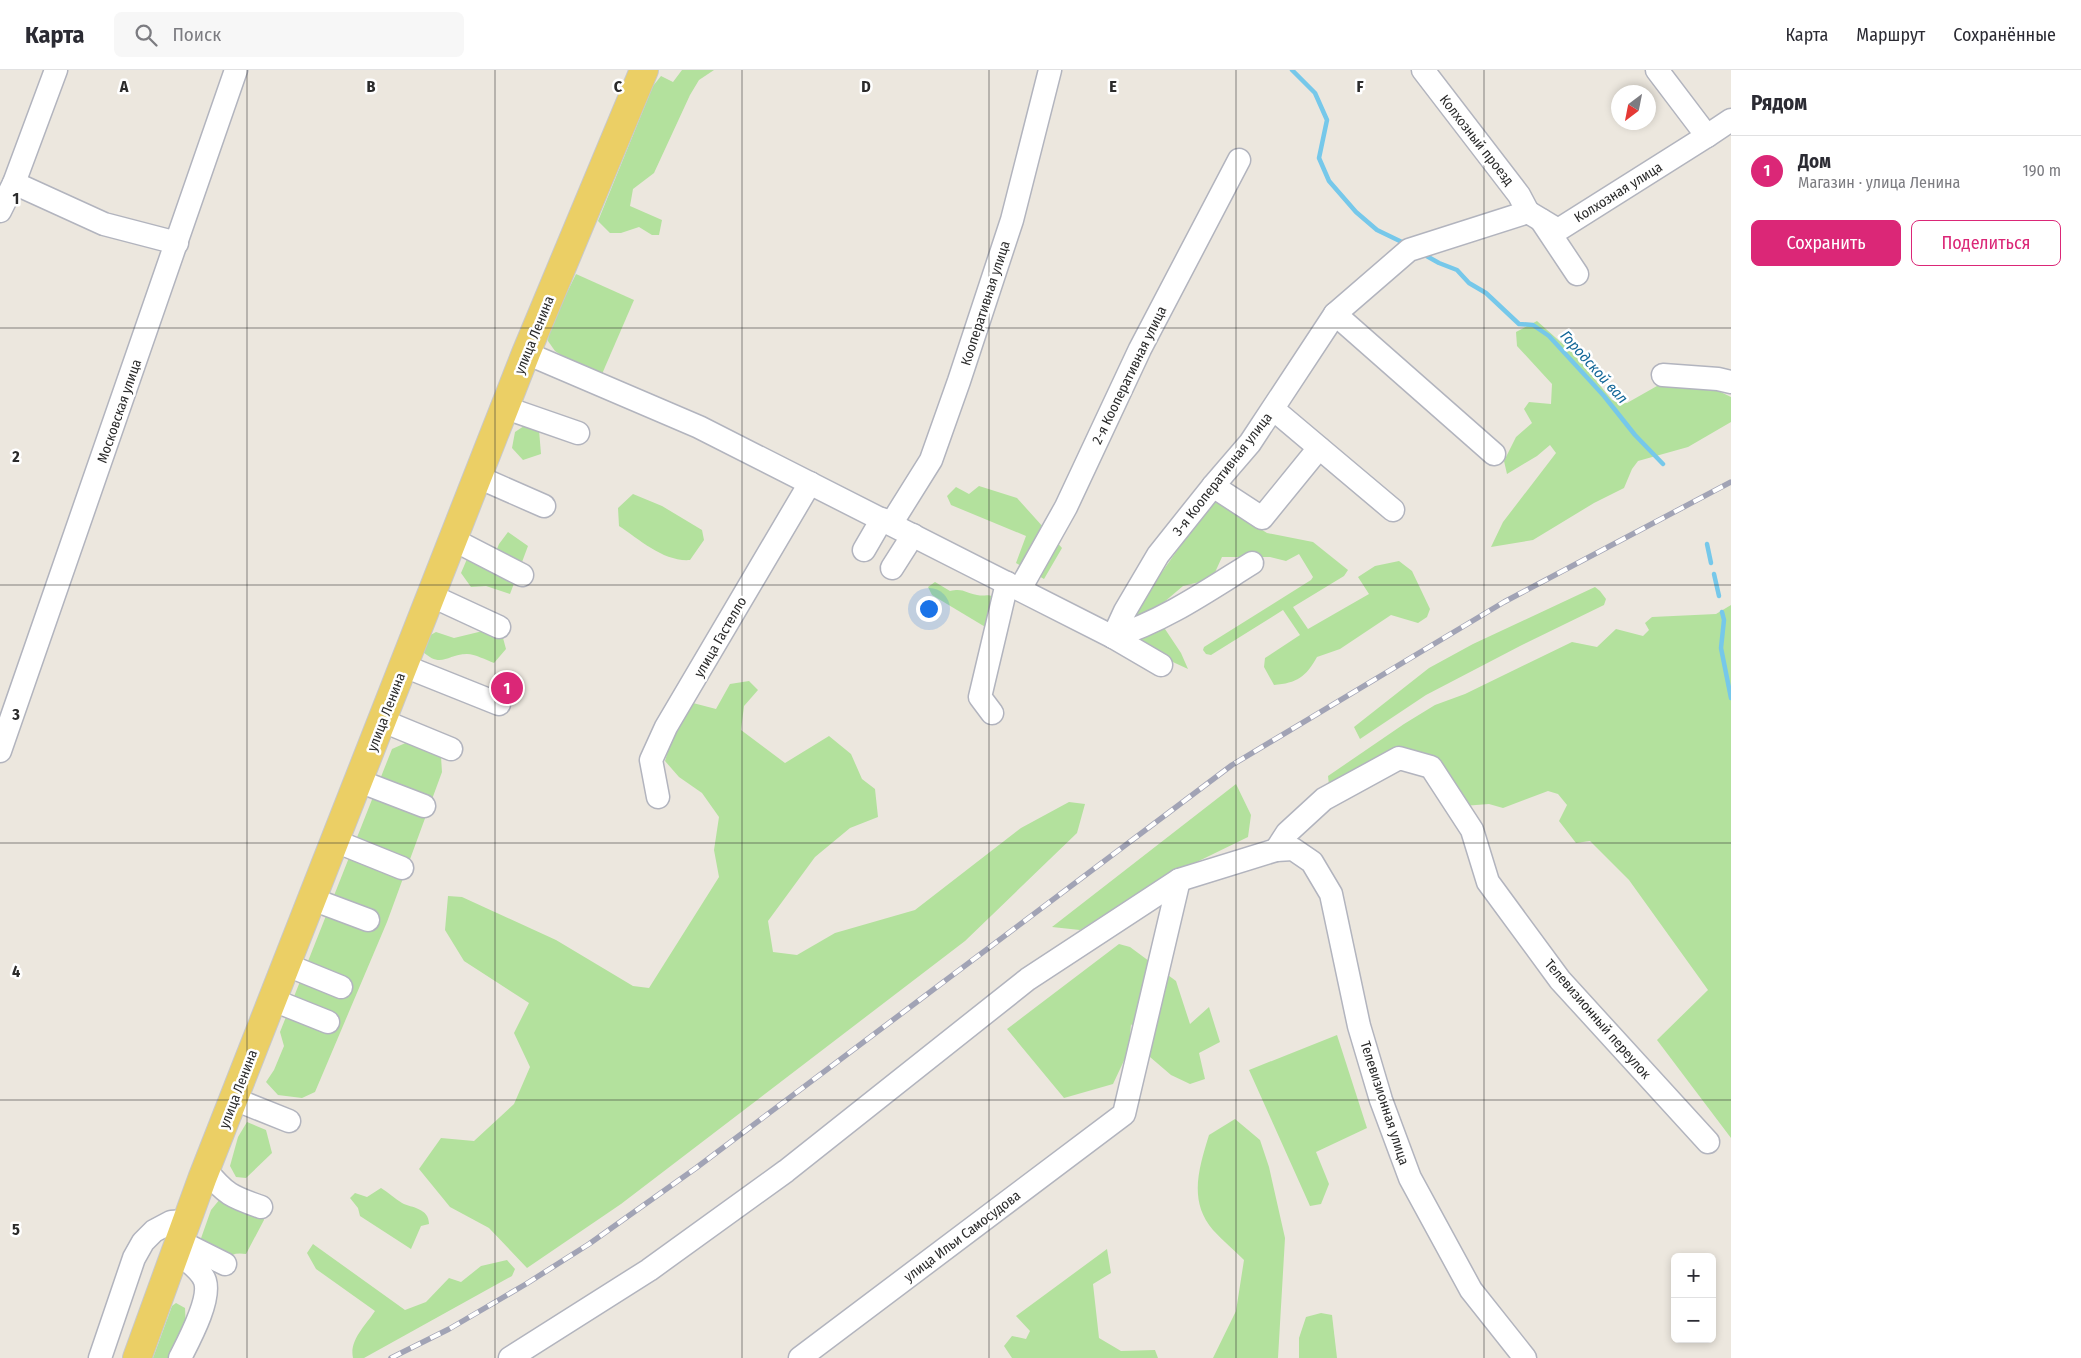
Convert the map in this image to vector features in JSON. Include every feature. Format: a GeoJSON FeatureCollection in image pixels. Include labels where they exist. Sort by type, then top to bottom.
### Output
{"type":"FeatureCollection","features":[{"type":"Feature","properties":{"kind":"main road","name":"улица Ленина"},"geometry":{"type":"LineString","coordinates":[[137,1358],[206,1170],[526,353],[644,70]]}},
{"type":"Feature","properties":{"kind":"street"},"geometry":{"type":"LineString","coordinates":[[56,70],[5,196],[177,243]]}},
{"type":"Feature","properties":{"kind":"street","name":"Московская улица"},"geometry":{"type":"LineString","coordinates":[[0,751],[236,70]]}},
{"type":"Feature","properties":{"kind":"street","name":"Кооперативная улица"},"geometry":{"type":"LineString","coordinates":[[864,550],[931,460],[1012,220],[1050,70]]}},
{"type":"Feature","properties":{"kind":"street","name":"Колхозный проезд"},"geometry":{"type":"LineString","coordinates":[[1423,70],[1577,274]]}},
{"type":"Feature","properties":{"kind":"street"},"geometry":{"type":"LineString","coordinates":[[1657,70],[1707,136]]}},
{"type":"Feature","properties":{"kind":"street","name":"Колхозная улица"},"geometry":{"type":"LineString","coordinates":[[1534,215],[1558,230],[1731,120]]}},
{"type":"Feature","properties":{"kind":"street","name":"2-я Кооперативная улица"},"geometry":{"type":"LineString","coordinates":[[992,713],[980,698],[1013,586],[1066,507],[1140,349],[1239,160]]}},
{"type":"Feature","properties":{"kind":"street","name":"3-я Кооперативная улица"},"geometry":{"type":"LineString","coordinates":[[1114,637],[1124,611],[1158,555],[1212,486],[1250,443],[1335,314],[1409,250],[1534,215]]}},
{"type":"Feature","properties":{"kind":"street"},"geometry":{"type":"LineString","coordinates":[[1335,314],[1494,454]]}},
{"type":"Feature","properties":{"kind":"street"},"geometry":{"type":"LineString","coordinates":[[526,353],[699,427],[1114,637],[1161,665]]}},
{"type":"Feature","properties":{"kind":"street"},"geometry":{"type":"LineString","coordinates":[[1663,375],[1718,379],[1731,382]]}},
{"type":"Feature","properties":{"kind":"street"},"geometry":{"type":"LineString","coordinates":[[506,408],[578,433]]}},
{"type":"Feature","properties":{"kind":"street"},"geometry":{"type":"LineString","coordinates":[[1273,409],[1393,510]]}},
{"type":"Feature","properties":{"kind":"street"},"geometry":{"type":"LineString","coordinates":[[1212,486],[1262,518],[1319,448]]}},
{"type":"Feature","properties":{"kind":"street"},"geometry":{"type":"LineString","coordinates":[[478,477],[544,506]]}},
{"type":"Feature","properties":{"kind":"street","name":"улица Гастелло"},"geometry":{"type":"LineString","coordinates":[[658,797],[651,760],[666,727],[810,483]]}},
{"type":"Feature","properties":{"kind":"street"},"geometry":{"type":"LineString","coordinates":[[892,568],[913,535]]}},
{"type":"Feature","properties":{"kind":"street"},"geometry":{"type":"LineString","coordinates":[[454,540],[522,575]]}},
{"type":"Feature","properties":{"kind":"street"},"geometry":{"type":"LineString","coordinates":[[1114,637],[1178,610],[1252,563]]}},
{"type":"Feature","properties":{"kind":"street"},"geometry":{"type":"LineString","coordinates":[[432,596],[499,626]]}},
{"type":"Feature","properties":{"kind":"street"},"geometry":{"type":"LineString","coordinates":[[404,666],[498,704]]}},
{"type":"Feature","properties":{"kind":"street"},"geometry":{"type":"LineString","coordinates":[[383,721],[451,749]]}},
{"type":"Feature","properties":{"kind":"street","name":"Телевизионный переулок"},"geometry":{"type":"LineString","coordinates":[[1276,850],[1287,833],[1324,799],[1399,758],[1431,767],[1472,830],[1488,882],[1560,980],[1708,1142]]}},
{"type":"Feature","properties":{"kind":"street"},"geometry":{"type":"LineString","coordinates":[[359,781],[424,806]]}},
{"type":"Feature","properties":{"kind":"street"},"geometry":{"type":"LineString","coordinates":[[335,841],[402,868]]}},
{"type":"Feature","properties":{"kind":"street","name":"Телевизионная улица"},"geometry":{"type":"LineString","coordinates":[[1276,850],[1294,849],[1312,862],[1331,894],[1359,1026],[1381,1100],[1410,1178],[1471,1290],[1526,1358]]}},
{"type":"Feature","properties":{"kind":"street"},"geometry":{"type":"LineString","coordinates":[[510,1358],[657,1264],[786,1171],[1028,979],[1179,880],[1276,850]]}},
{"type":"Feature","properties":{"kind":"street","name":"улица Ильи Самосудова"},"geometry":{"type":"LineString","coordinates":[[800,1358],[1124,1114],[1179,880]]}},
{"type":"Feature","properties":{"kind":"street"},"geometry":{"type":"LineString","coordinates":[[312,899],[368,920]]}},
{"type":"Feature","properties":{"kind":"street"},"geometry":{"type":"LineString","coordinates":[[286,965],[341,987]]}},
{"type":"Feature","properties":{"kind":"street"},"geometry":{"type":"LineString","coordinates":[[273,1000],[328,1022]]}},
{"type":"Feature","properties":{"kind":"street"},"geometry":{"type":"LineString","coordinates":[[234,1099],[289,1121]]}},
{"type":"Feature","properties":{"kind":"street"},"geometry":{"type":"LineString","coordinates":[[206,1170],[220,1188],[235,1198],[260,1208]]}},
{"type":"Feature","properties":{"kind":"street"},"geometry":{"type":"LineString","coordinates":[[100,1358],[134,1258],[143,1242],[154,1232],[171,1222],[196,1268],[205,1280],[207,1296],[180,1358]]}},
{"type":"Feature","properties":{"kind":"street"},"geometry":{"type":"LineString","coordinates":[[180,1238],[225,1264]]}},
{"type":"Feature","properties":{"kind":"green space"},"geometry":{"type":"Polygon","coordinates":[[[682,70],[714,70],[699,80],[690,95],[654,173],[633,189],[630,206],[662,220],[659,235],[652,235],[639,227],[621,233],[610,233],[598,221],[653,86],[661,76],[673,82],[682,70]]]}},
{"type":"Feature","properties":{"kind":"green space"},"geometry":{"type":"Polygon","coordinates":[[[576,274],[634,300],[602,374],[567,359],[555,351],[548,341],[549,330],[576,274]]]}},
{"type":"Feature","properties":{"kind":"green space"},"geometry":{"type":"Polygon","coordinates":[[[1537,321],[1574,354],[1612,400],[1627,403],[1657,386],[1702,383],[1731,397],[1731,422],[1688,447],[1638,461],[1632,469],[1624,488],[1594,503],[1533,540],[1491,547],[1503,522],[1556,453],[1550,445],[1537,456],[1507,474],[1504,461],[1516,437],[1532,423],[1524,409],[1529,402],[1551,404],[1552,384],[1517,346],[1516,332],[1537,321]]]}},
{"type":"Feature","properties":{"kind":"green space"},"geometry":{"type":"Polygon","coordinates":[[[524,426],[539,430],[541,454],[523,460],[512,448],[515,432],[524,426]]]}},
{"type":"Feature","properties":{"kind":"green space"},"geometry":{"type":"Polygon","coordinates":[[[979,486],[1017,498],[1062,548],[1044,579],[1016,563],[1026,536],[951,505],[947,496],[956,487],[969,494],[979,486]]]}},
{"type":"Feature","properties":{"kind":"green space"},"geometry":{"type":"Polygon","coordinates":[[[633,494],[662,506],[702,530],[704,540],[690,560],[680,560],[662,554],[619,526],[618,508],[633,494]]]}},
{"type":"Feature","properties":{"kind":"green space"},"geometry":{"type":"Polygon","coordinates":[[[1213,499],[1267,533],[1313,542],[1348,570],[1344,576],[1293,607],[1308,629],[1369,594],[1358,577],[1375,566],[1399,561],[1412,571],[1430,609],[1427,617],[1418,623],[1391,615],[1340,649],[1317,657],[1309,670],[1295,681],[1274,685],[1264,667],[1265,658],[1300,635],[1283,610],[1211,655],[1206,654],[1203,650],[1204,647],[1313,577],[1299,554],[1286,561],[1270,557],[1222,557],[1212,579],[1183,586],[1163,603],[1163,626],[1181,653],[1188,669],[1162,657],[1135,639],[1134,609],[1213,499]]]}},
{"type":"Feature","properties":{"kind":"green space"},"geometry":{"type":"Polygon","coordinates":[[[508,532],[528,546],[510,594],[486,586],[471,587],[461,573],[467,559],[490,566],[499,544],[508,532]]]}},
{"type":"Feature","properties":{"kind":"green space"},"geometry":{"type":"Polygon","coordinates":[[[935,582],[950,591],[962,590],[996,598],[992,631],[932,595],[928,587],[935,582]]]}},
{"type":"Feature","properties":{"kind":"green space"},"geometry":{"type":"Polygon","coordinates":[[[1595,587],[1606,599],[1604,605],[1426,695],[1360,739],[1354,727],[1429,668],[1473,644],[1595,587]]]}},
{"type":"Feature","properties":{"kind":"green space"},"geometry":{"type":"Polygon","coordinates":[[[1731,605],[1731,1138],[1657,1040],[1708,990],[1629,880],[1590,841],[1576,843],[1559,821],[1567,805],[1558,794],[1548,791],[1503,808],[1489,804],[1463,806],[1431,760],[1329,785],[1328,776],[1435,705],[1465,694],[1572,642],[1597,647],[1616,629],[1643,636],[1649,630],[1645,623],[1652,617],[1716,614],[1731,605]]]}},
{"type":"Feature","properties":{"kind":"green space"},"geometry":{"type":"Polygon","coordinates":[[[491,629],[503,638],[506,649],[494,663],[470,654],[439,660],[428,656],[421,650],[425,638],[436,632],[454,638],[491,629]]]}},
{"type":"Feature","properties":{"kind":"green space"},"geometry":{"type":"Polygon","coordinates":[[[749,681],[758,690],[744,706],[741,730],[785,763],[829,736],[851,754],[862,779],[875,789],[878,817],[850,828],[815,857],[768,921],[773,952],[797,955],[835,933],[915,910],[1021,828],[1069,802],[1085,804],[1077,833],[965,941],[621,1204],[527,1268],[489,1228],[450,1207],[419,1169],[441,1138],[474,1141],[514,1104],[530,1067],[514,1033],[529,1003],[464,961],[445,930],[448,896],[462,897],[556,940],[633,986],[649,988],[719,877],[714,850],[719,817],[702,793],[679,777],[665,761],[677,720],[693,703],[716,709],[730,684],[749,681]]]}},
{"type":"Feature","properties":{"kind":"green space"},"geometry":{"type":"Polygon","coordinates":[[[410,741],[441,757],[442,772],[387,922],[315,1092],[302,1098],[278,1095],[266,1082],[274,1070],[284,1046],[280,1032],[392,749],[410,741]]]}},
{"type":"Feature","properties":{"kind":"green space"},"geometry":{"type":"Polygon","coordinates":[[[1236,784],[1251,815],[1248,837],[1168,876],[1080,930],[1052,927],[1236,784]]]}},
{"type":"Feature","properties":{"kind":"green space"},"geometry":{"type":"Polygon","coordinates":[[[1119,944],[1130,947],[1176,981],[1190,1024],[1209,1007],[1220,1042],[1199,1053],[1205,1079],[1190,1084],[1171,1075],[1150,1057],[1131,1024],[1129,1050],[1113,1084],[1064,1098],[1007,1029],[1119,944]]]}},
{"type":"Feature","properties":{"kind":"green space"},"geometry":{"type":"Polygon","coordinates":[[[1337,1035],[1367,1128],[1316,1152],[1329,1184],[1321,1204],[1310,1206],[1249,1070],[1337,1035]]]}},
{"type":"Feature","properties":{"kind":"green space"},"geometry":{"type":"Polygon","coordinates":[[[1235,1119],[1260,1140],[1269,1167],[1285,1238],[1278,1358],[1213,1358],[1236,1311],[1244,1260],[1213,1230],[1205,1219],[1200,1208],[1198,1196],[1199,1172],[1209,1135],[1235,1119]]]}},
{"type":"Feature","properties":{"kind":"green space"},"geometry":{"type":"Polygon","coordinates":[[[247,1122],[266,1130],[272,1153],[246,1178],[236,1177],[230,1166],[238,1137],[247,1122]]]}},
{"type":"Feature","properties":{"kind":"green space"},"geometry":{"type":"Polygon","coordinates":[[[381,1188],[402,1203],[419,1209],[428,1219],[429,1224],[421,1226],[411,1249],[360,1216],[358,1208],[350,1198],[355,1193],[367,1197],[381,1188]]]}},
{"type":"Feature","properties":{"kind":"green space"},"geometry":{"type":"Polygon","coordinates":[[[220,1199],[263,1215],[264,1220],[246,1254],[240,1253],[227,1257],[214,1273],[203,1271],[193,1261],[211,1210],[220,1199]]]}},
{"type":"Feature","properties":{"kind":"green space"},"geometry":{"type":"Polygon","coordinates":[[[313,1244],[405,1310],[426,1302],[449,1278],[461,1282],[481,1266],[507,1260],[515,1269],[512,1276],[364,1358],[353,1358],[353,1345],[375,1311],[316,1269],[307,1253],[313,1244]]]}},
{"type":"Feature","properties":{"kind":"green space"},"geometry":{"type":"Polygon","coordinates":[[[1107,1249],[1111,1273],[1093,1284],[1099,1338],[1121,1351],[1155,1350],[1158,1358],[1012,1358],[1004,1346],[1012,1336],[1026,1339],[1030,1331],[1016,1316],[1107,1249]]]}},
{"type":"Feature","properties":{"kind":"green space"},"geometry":{"type":"Polygon","coordinates":[[[176,1303],[185,1308],[186,1332],[174,1358],[153,1358],[172,1306],[176,1303]]]}},
{"type":"Feature","properties":{"kind":"green space"},"geometry":{"type":"Polygon","coordinates":[[[1321,1313],[1332,1315],[1337,1358],[1299,1358],[1299,1338],[1306,1317],[1321,1313]]]}},
{"type":"Feature","properties":{"kind":"waterway","name":"Городской вал"},"geometry":{"type":"LineString","coordinates":[[1292,70],[1315,93],[1327,120],[1319,158],[1329,181],[1356,212],[1377,230],[1406,244]]}},
{"type":"Feature","properties":{"kind":"waterway","name":"Городской вал"},"geometry":{"type":"LineString","coordinates":[[1423,254],[1457,270],[1469,283],[1486,293],[1519,324],[1533,325],[1549,336],[1604,396],[1635,435],[1663,464]]}},
{"type":"Feature","properties":{"kind":"waterway","name":"Городской вал"},"geometry":{"type":"LineString","coordinates":[[1707,544],[1711,563]]}},
{"type":"Feature","properties":{"kind":"waterway","name":"Городской вал"},"geometry":{"type":"LineString","coordinates":[[1714,574],[1719,596]]}},
{"type":"Feature","properties":{"kind":"waterway","name":"Городской вал"},"geometry":{"type":"LineString","coordinates":[[1722,612],[1724,620],[1721,648],[1731,698]]}},
{"type":"Feature","properties":{"kind":"railway"},"geometry":{"type":"LineString","coordinates":[[391,1358],[449,1329],[589,1244],[696,1168],[1232,765],[1504,602],[1731,482]]}},
{"type":"Feature","properties":{"kind":"place","name":"Дом"},"geometry":{"type":"Point","coordinates":[507,688]}}]}
